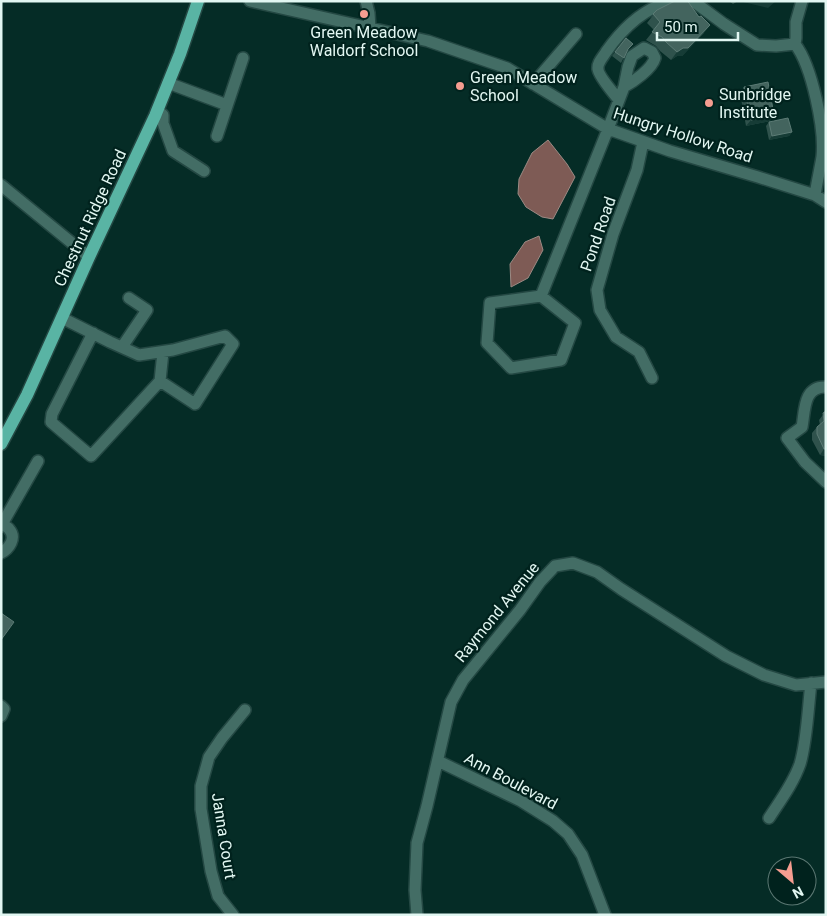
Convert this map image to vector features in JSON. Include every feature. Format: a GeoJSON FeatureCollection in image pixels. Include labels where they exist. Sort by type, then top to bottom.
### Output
{"type":"FeatureCollection","features":[{"type":"Feature","properties":{"kind":"main road","name":"Chestnut Ridge Road"},"geometry":{"type":"LineString","coordinates":[[1,444],[19,412],[157,110],[180,54],[198,1]]}},
{"type":"Feature","properties":{"kind":"street","name":"Hungry Hollow Road"},"geometry":{"type":"LineString","coordinates":[[250,1],[293,6],[370,28],[428,41],[507,68],[608,129],[670,151],[815,195],[826,202]]}},
{"type":"Feature","properties":{"kind":"street"},"geometry":{"type":"LineString","coordinates":[[366,1],[370,28]]}},
{"type":"Feature","properties":{"kind":"street"},"geometry":{"type":"LineString","coordinates":[[619,100],[598,71],[598,64],[614,41],[630,23],[660,4],[672,1]]}},
{"type":"Feature","properties":{"kind":"street"},"geometry":{"type":"LineString","coordinates":[[693,1],[757,45],[776,46],[794,44]]}},
{"type":"Feature","properties":{"kind":"street"},"geometry":{"type":"LineString","coordinates":[[794,44],[796,22],[802,1]]}},
{"type":"Feature","properties":{"kind":"street"},"geometry":{"type":"LineString","coordinates":[[534,84],[576,34]]}},
{"type":"Feature","properties":{"kind":"street"},"geometry":{"type":"LineString","coordinates":[[794,44],[799,50],[808,72],[821,125],[822,156],[815,195]]}},
{"type":"Feature","properties":{"kind":"street"},"geometry":{"type":"LineString","coordinates":[[217,136],[243,58]]}},
{"type":"Feature","properties":{"kind":"street"},"geometry":{"type":"LineString","coordinates":[[168,84],[227,105]]}},
{"type":"Feature","properties":{"kind":"street","name":"Pond Road"},"geometry":{"type":"LineString","coordinates":[[541,296],[624,87]]}},
{"type":"Feature","properties":{"kind":"street"},"geometry":{"type":"LineString","coordinates":[[157,110],[163,116],[163,123],[173,151],[204,171]]}},
{"type":"Feature","properties":{"kind":"street","name":"Pond Road"},"geometry":{"type":"LineString","coordinates":[[643,142],[637,170],[613,234],[596,290],[600,310],[616,337],[639,352],[652,378]]}},
{"type":"Feature","properties":{"kind":"street"},"geometry":{"type":"LineString","coordinates":[[1,185],[89,258]]}},
{"type":"Feature","properties":{"kind":"street"},"geometry":{"type":"LineString","coordinates":[[541,296],[575,324],[561,360],[511,368],[486,343],[490,303],[541,296]]}},
{"type":"Feature","properties":{"kind":"street"},"geometry":{"type":"LineString","coordinates":[[122,347],[147,310],[129,298]]}},
{"type":"Feature","properties":{"kind":"street"},"geometry":{"type":"LineString","coordinates":[[62,318],[140,355],[173,350],[225,336],[233,344],[195,404],[160,382]]}},
{"type":"Feature","properties":{"kind":"street"},"geometry":{"type":"LineString","coordinates":[[93,334],[52,414],[51,422],[91,456],[160,382],[163,352]]}},
{"type":"Feature","properties":{"kind":"street"},"geometry":{"type":"LineString","coordinates":[[826,387],[820,387],[810,392],[806,400],[802,426],[787,438],[805,462],[826,482]]}},
{"type":"Feature","properties":{"kind":"street"},"geometry":{"type":"LineString","coordinates":[[1,553],[9,548],[12,540],[12,533],[2,525],[38,461]]}},
{"type":"Feature","properties":{"kind":"street","name":"Raymond Avenue"},"geometry":{"type":"LineString","coordinates":[[417,915],[415,890],[417,843],[452,702],[463,680],[520,610],[540,582],[555,566],[574,563],[597,572],[726,656],[764,675],[796,685],[826,682]]}},
{"type":"Feature","properties":{"kind":"street"},"geometry":{"type":"LineString","coordinates":[[769,818],[792,781],[800,764],[811,683]]}},
{"type":"Feature","properties":{"kind":"street"},"geometry":{"type":"LineString","coordinates":[[1,706],[4,709],[1,716]]}},
{"type":"Feature","properties":{"kind":"street","name":"Janna Court"},"geometry":{"type":"LineString","coordinates":[[234,915],[218,896],[211,871],[200,786],[209,757],[245,710]]}},
{"type":"Feature","properties":{"kind":"street","name":"Ann Boulevard"},"geometry":{"type":"LineString","coordinates":[[438,761],[521,801],[568,834],[582,855],[605,915]]}},
{"type":"Feature","properties":{"kind":"shaded area"},"geometry":{"type":"Polygon","coordinates":[[[548,140],[575,177],[553,219],[542,217],[526,207],[518,194],[519,179],[532,153],[548,140]]]}},
{"type":"Feature","properties":{"kind":"shaded area"},"geometry":{"type":"Polygon","coordinates":[[[539,236],[543,250],[528,278],[511,287],[510,264],[525,242],[539,236]]]}},
{"type":"Feature","properties":{"kind":"building"},"geometry":{"type":"Polygon","coordinates":[[[675,1],[687,1],[699,17],[701,16],[710,25],[688,48],[683,48],[677,52],[662,37],[652,32],[660,22],[653,14],[675,1]]]}},
{"type":"Feature","properties":{"kind":"building"},"geometry":{"type":"Polygon","coordinates":[[[626,38],[633,44],[628,49],[624,58],[615,52],[626,38]]]}},
{"type":"Feature","properties":{"kind":"building"},"geometry":{"type":"Polygon","coordinates":[[[768,82],[774,115],[751,120],[744,87],[768,82]]]}},
{"type":"Feature","properties":{"kind":"building"},"geometry":{"type":"Polygon","coordinates":[[[788,118],[792,132],[772,136],[769,122],[788,118]]]}},
{"type":"Feature","properties":{"kind":"building"},"geometry":{"type":"Polygon","coordinates":[[[826,411],[826,449],[824,449],[817,434],[817,427],[824,421],[823,413],[826,411]]]}},
{"type":"Feature","properties":{"kind":"building"},"geometry":{"type":"Polygon","coordinates":[[[1,613],[14,622],[1,640],[1,613]]]}},
{"type":"Feature","properties":{"kind":"place","name":"Green Meadow Waldorf School"},"geometry":{"type":"Point","coordinates":[364,14]}},
{"type":"Feature","properties":{"kind":"place","name":"Green Meadow School"},"geometry":{"type":"Point","coordinates":[460,86]}},
{"type":"Feature","properties":{"kind":"place","name":"Sunbridge Institute"},"geometry":{"type":"Point","coordinates":[709,103]}}]}
